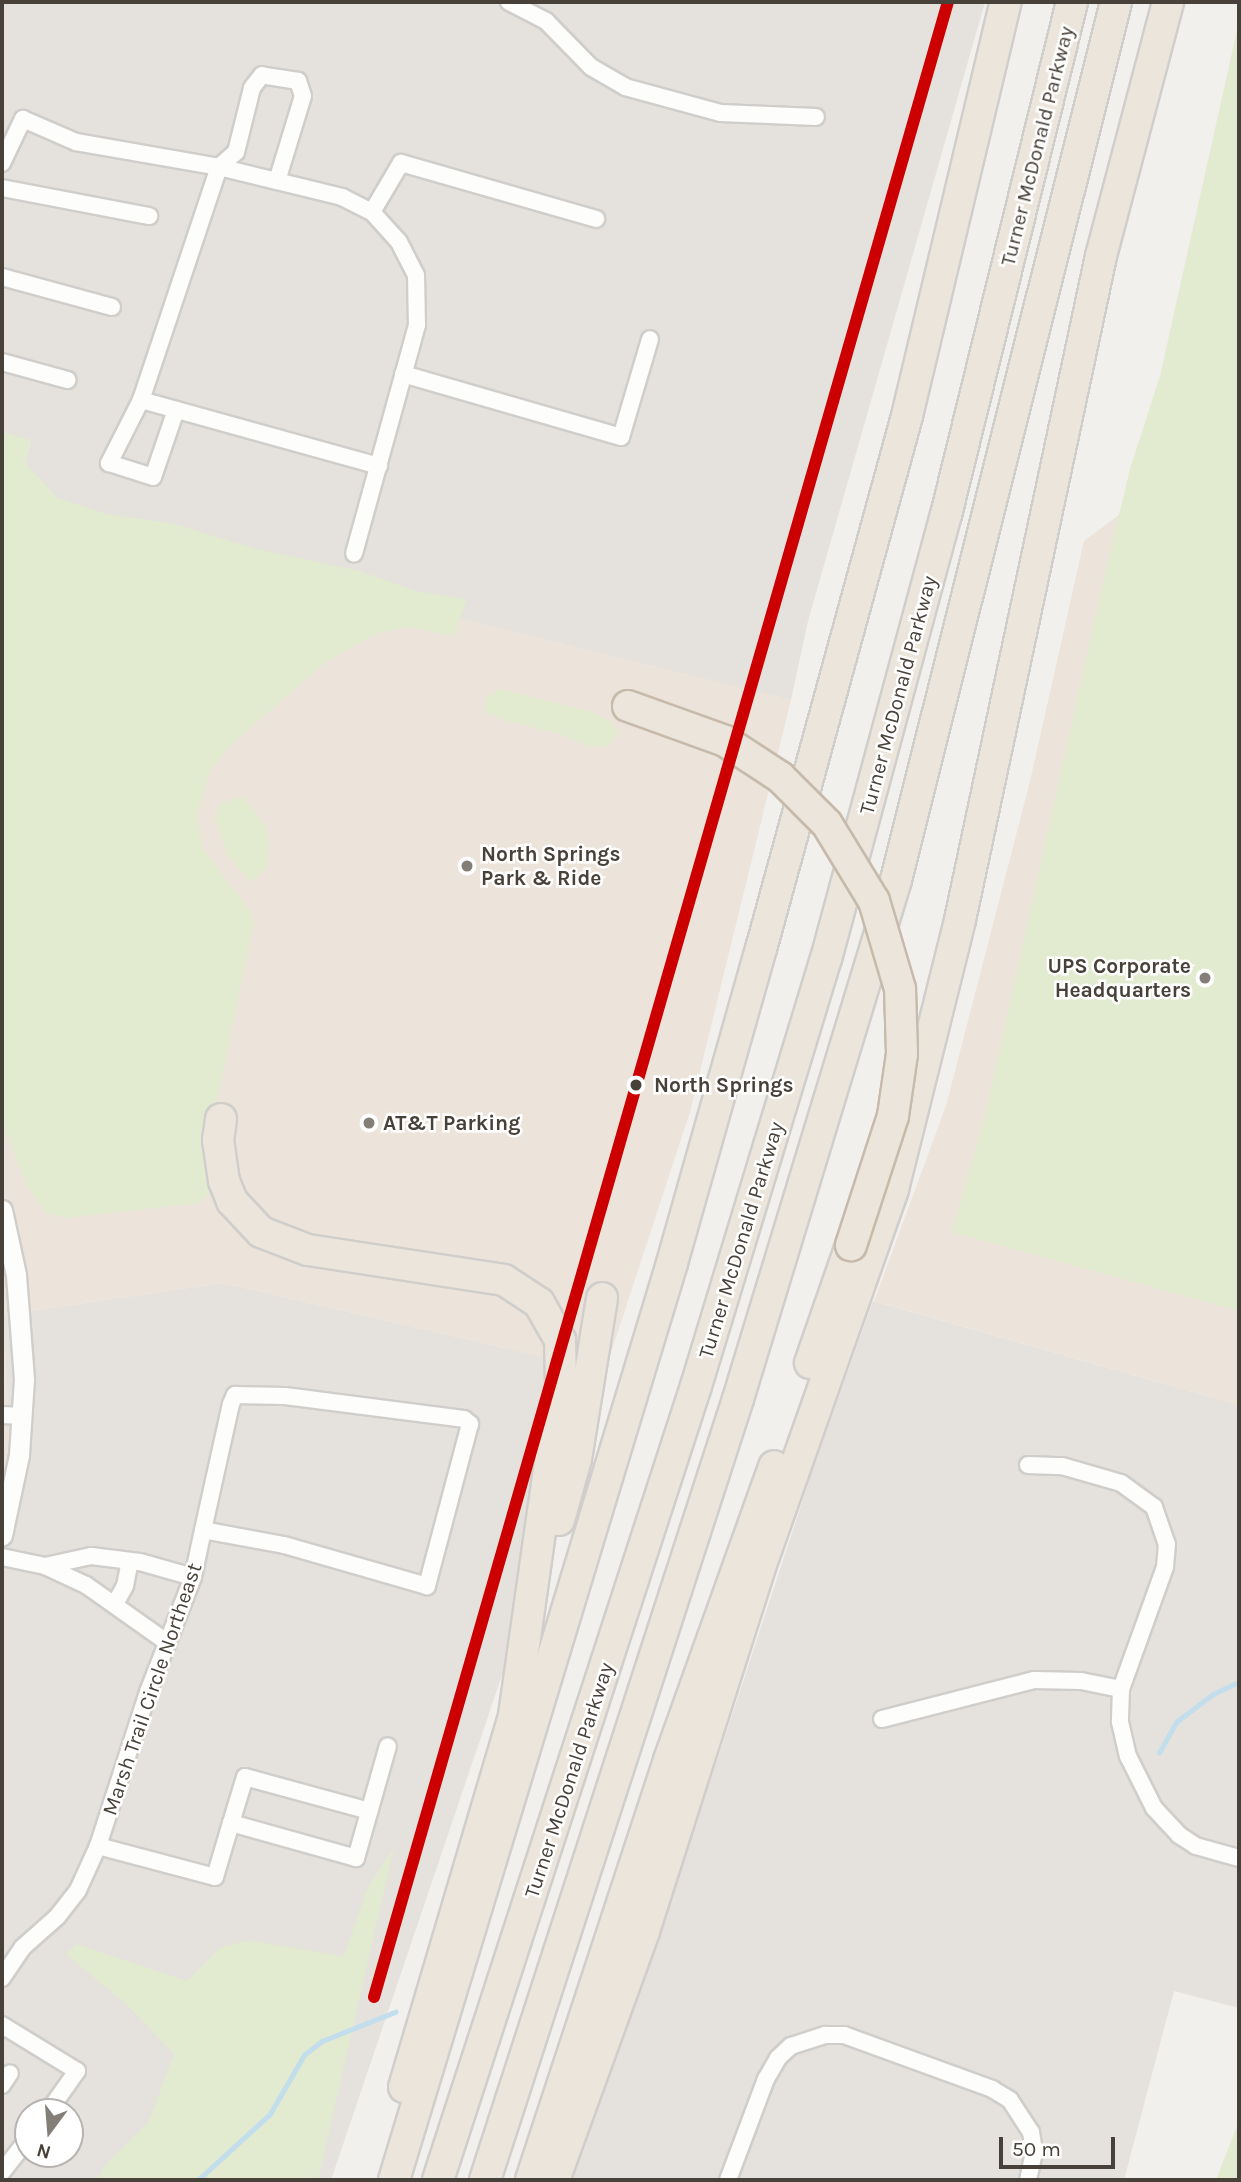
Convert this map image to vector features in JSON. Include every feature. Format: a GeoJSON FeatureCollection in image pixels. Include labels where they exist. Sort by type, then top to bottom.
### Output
{"type":"FeatureCollection","features":[{"type":"Feature","properties":{"kind":"highway"},"geometry":{"type":"LineString","coordinates":[[394,2180],[672,1263],[761,949],[908,416],[1006,2]]}},
{"type":"Feature","properties":{"kind":"highway","name":"Turner McDonald Parkway"},"geometry":{"type":"LineString","coordinates":[[438,2180],[696,1386],[826,959],[943,528],[1072,2]]}},
{"type":"Feature","properties":{"kind":"highway","name":"Turner McDonald Parkway"},"geometry":{"type":"LineString","coordinates":[[485,2180],[742,1387],[896,880],[1116,2]]}},
{"type":"Feature","properties":{"kind":"highway"},"geometry":{"type":"LineString","coordinates":[[554,2180],[644,1931],[764,1556],[897,1176],[955,946],[1101,256],[1168,2]]}},
{"type":"Feature","properties":{"kind":"highway"},"geometry":{"type":"LineString","coordinates":[[531,2180],[669,1760],[795,1407],[893,1116],[903,1021],[894,957],[862,876],[807,800],[726,741],[628,706]]}},
{"type":"Feature","properties":{"kind":"highway"},"geometry":{"type":"LineString","coordinates":[[221,1119],[218,1140],[224,1181],[232,1201],[261,1232],[308,1250],[504,1280],[539,1303],[560,1340],[561,1385],[526,1651],[514,1716],[377,2180]]}},
{"type":"Feature","properties":{"kind":"highway"},"geometry":{"type":"LineString","coordinates":[[526,1651],[576,1459],[602,1298]]}},
{"type":"Feature","properties":{"kind":"street"},"geometry":{"type":"LineString","coordinates":[[509,2],[546,21],[591,67],[625,87],[721,113],[816,117]]}},
{"type":"Feature","properties":{"kind":"street"},"geometry":{"type":"LineString","coordinates":[[176,410],[153,477],[109,463],[141,400],[219,167],[236,152],[252,88],[262,75],[298,81],[303,96],[277,181]]}},
{"type":"Feature","properties":{"kind":"street"},"geometry":{"type":"LineString","coordinates":[[2,163],[23,118],[76,142],[219,167],[342,197],[372,212],[399,242],[416,275],[417,325],[354,554]]}},
{"type":"Feature","properties":{"kind":"street"},"geometry":{"type":"LineString","coordinates":[[372,212],[401,163],[596,219]]}},
{"type":"Feature","properties":{"kind":"street"},"geometry":{"type":"LineString","coordinates":[[2,188],[149,216]]}},
{"type":"Feature","properties":{"kind":"street"},"geometry":{"type":"LineString","coordinates":[[2,277],[112,307]]}},
{"type":"Feature","properties":{"kind":"street"},"geometry":{"type":"LineString","coordinates":[[403,374],[621,437],[650,339]]}},
{"type":"Feature","properties":{"kind":"street"},"geometry":{"type":"LineString","coordinates":[[2,362],[68,380]]}},
{"type":"Feature","properties":{"kind":"street"},"geometry":{"type":"LineString","coordinates":[[141,400],[379,466]]}},
{"type":"Feature","properties":{"kind":"street"},"geometry":{"type":"LineString","coordinates":[[2,1210],[22,1331],[22,1416],[2,1535]]}},
{"type":"Feature","properties":{"kind":"street","name":"Marsh Trail Circle Northeast"},"geometry":{"type":"LineString","coordinates":[[2,1978],[22,1948],[57,1917],[78,1890],[98,1846],[193,1577],[203,1531],[235,1395],[285,1396],[464,1419],[470,1424],[426,1587],[284,1545],[203,1531]]}},
{"type":"Feature","properties":{"kind":"street"},"geometry":{"type":"LineString","coordinates":[[2,1415],[22,1416]]}},
{"type":"Feature","properties":{"kind":"street"},"geometry":{"type":"LineString","coordinates":[[1028,1465],[1062,1465],[1134,1489],[1154,1507],[1162,1523],[1167,1544],[1165,1567],[1121,1689],[1119,1722],[1128,1756],[1154,1808],[1179,1835],[1196,1846],[1239,1858]]}},
{"type":"Feature","properties":{"kind":"street"},"geometry":{"type":"LineString","coordinates":[[46,1566],[91,1556],[130,1561],[193,1577]]}},
{"type":"Feature","properties":{"kind":"street"},"geometry":{"type":"LineString","coordinates":[[86,1585],[91,1556]]}},
{"type":"Feature","properties":{"kind":"street"},"geometry":{"type":"LineString","coordinates":[[2,1557],[46,1566],[86,1585],[116,1602],[168,1643]]}},
{"type":"Feature","properties":{"kind":"street"},"geometry":{"type":"LineString","coordinates":[[116,1602],[125,1586],[130,1561]]}},
{"type":"Feature","properties":{"kind":"street"},"geometry":{"type":"LineString","coordinates":[[882,1719],[1034,1680],[1081,1681],[1121,1689]]}},
{"type":"Feature","properties":{"kind":"street"},"geometry":{"type":"LineString","coordinates":[[231,1823],[356,1858],[388,1746]]}},
{"type":"Feature","properties":{"kind":"street"},"geometry":{"type":"LineString","coordinates":[[98,1846],[215,1877],[245,1777],[369,1811]]}},
{"type":"Feature","properties":{"kind":"street"},"geometry":{"type":"LineString","coordinates":[[2,2025],[77,2071],[58,2098]]}},
{"type":"Feature","properties":{"kind":"street"},"geometry":{"type":"LineString","coordinates":[[728,2180],[765,2079],[778,2059],[800,2042],[825,2035],[844,2035],[992,2089],[1010,2100],[1031,2132],[1034,2152],[1028,2180]]}},
{"type":"Feature","properties":{"kind":"street"},"geometry":{"type":"LineString","coordinates":[[2,2172],[14,2156]]}},
{"type":"Feature","properties":{"kind":"shaded area"},"geometry":{"type":"Polygon","coordinates":[[[2,2],[985,2],[808,621],[791,700],[12,509],[31,441],[2,432],[2,2]]]}},
{"type":"Feature","properties":{"kind":"shaded area"},"geometry":{"type":"Polygon","coordinates":[[[1239,467],[1239,1405],[874,1301],[946,1106],[1030,781],[1084,541],[1139,500],[1239,467]]]}},
{"type":"Feature","properties":{"kind":"shaded area"},"geometry":{"type":"Polygon","coordinates":[[[198,554],[791,700],[690,1112],[605,1371],[222,1283],[3,1315],[13,1492],[2,1524],[2,1108],[198,554]]]}},
{"type":"Feature","properties":{"kind":"shaded area"},"geometry":{"type":"Polygon","coordinates":[[[222,1283],[605,1371],[331,2180],[2,2180],[2,1524],[13,1492],[3,1315],[222,1283]]]}},
{"type":"Feature","properties":{"kind":"shaded area"},"geometry":{"type":"Polygon","coordinates":[[[873,1301],[1239,1405],[1239,2008],[1174,1991],[1124,2180],[571,2180],[660,1934],[813,1469],[873,1301]]]}},
{"type":"Feature","properties":{"kind":"green space"},"geometry":{"type":"Polygon","coordinates":[[[1239,21],[1239,1311],[952,1232],[984,1120],[1099,599],[1130,469],[1160,376],[1239,21]]]}},
{"type":"Feature","properties":{"kind":"green space"},"geometry":{"type":"Polygon","coordinates":[[[2,432],[31,440],[25,463],[58,498],[107,514],[171,523],[253,548],[360,571],[416,591],[467,599],[454,636],[409,627],[375,634],[325,663],[232,744],[210,771],[197,817],[203,849],[249,909],[254,923],[211,1131],[212,1192],[199,1203],[65,1218],[46,1213],[27,1187],[2,1122],[2,432]]]}},
{"type":"Feature","properties":{"kind":"green space"},"geometry":{"type":"Polygon","coordinates":[[[500,689],[589,711],[610,721],[618,733],[611,745],[590,747],[560,734],[507,721],[485,712],[486,697],[500,689]]]}},
{"type":"Feature","properties":{"kind":"green space"},"geometry":{"type":"Polygon","coordinates":[[[243,796],[265,824],[269,845],[267,868],[251,882],[228,856],[214,817],[219,804],[243,796]]]}},
{"type":"Feature","properties":{"kind":"green space"},"geometry":{"type":"Polygon","coordinates":[[[394,1847],[318,2180],[96,2180],[106,2164],[148,2123],[174,2054],[126,2004],[66,1954],[76,1944],[187,1981],[220,1948],[248,1940],[344,1956],[368,1887],[394,1847]]]}},
{"type":"Feature","properties":{"kind":"green space"},"geometry":{"type":"Polygon","coordinates":[[[1239,2121],[1239,2180],[1216,2180],[1239,2121]]]}},
{"type":"Feature","properties":{"kind":"waterway"},"geometry":{"type":"LineString","coordinates":[[1159,1753],[1176,1722],[1213,1694],[1239,1682]]}},
{"type":"Feature","properties":{"kind":"waterway"},"geometry":{"type":"LineString","coordinates":[[198,2180],[270,2114],[304,2055],[322,2041],[395,2012]]}},
{"type":"Feature","properties":{"kind":"transit line"},"geometry":{"type":"LineString","coordinates":[[374,1997],[948,2]]}},
{"type":"Feature","properties":{"kind":"place","name":"North Springs Park & Ride"},"geometry":{"type":"Point","coordinates":[467,866]}},
{"type":"Feature","properties":{"kind":"place","name":"UPS Corporate Headquarters"},"geometry":{"type":"Point","coordinates":[1205,978]}},
{"type":"Feature","properties":{"kind":"place","name":"North Springs"},"geometry":{"type":"Point","coordinates":[636,1085]}},
{"type":"Feature","properties":{"kind":"place","name":"AT&T Parking"},"geometry":{"type":"Point","coordinates":[369,1123]}}]}
